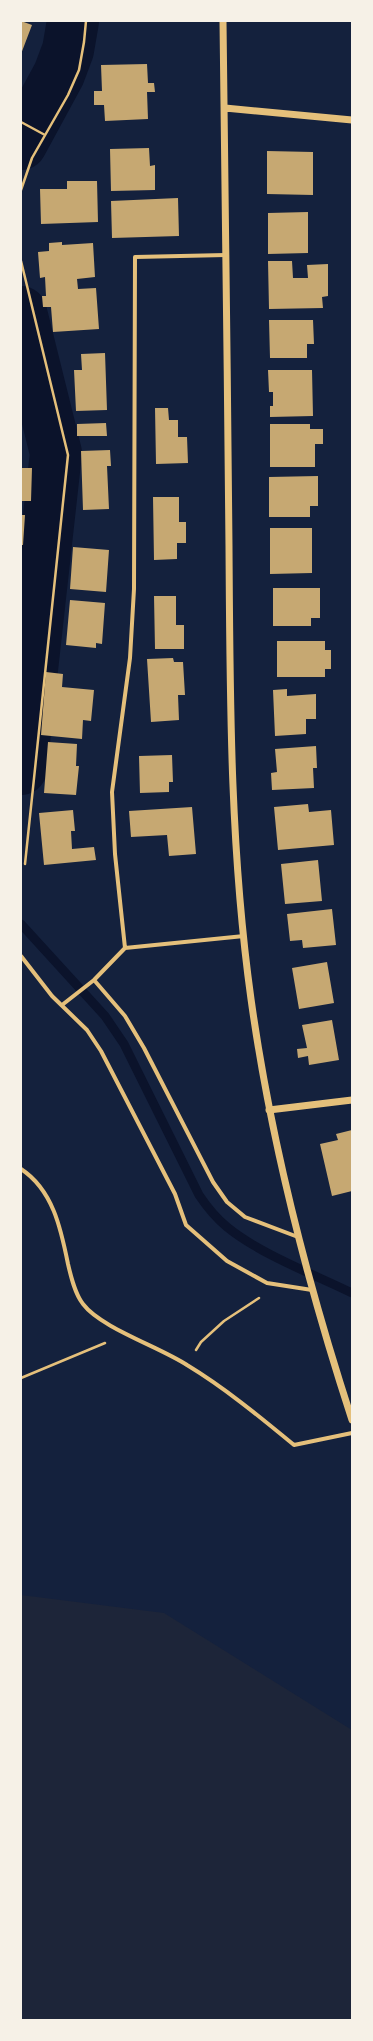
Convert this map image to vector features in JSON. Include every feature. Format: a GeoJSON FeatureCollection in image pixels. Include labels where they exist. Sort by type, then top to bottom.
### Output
{"type":"FeatureCollection","features":[{"type":"Feature","properties":{"kind":"street"},"geometry":{"type":"LineString","coordinates":[[223,21],[230,709],[234,837],[251,997],[269,1110],[312,1290],[352,1420]]}},
{"type":"Feature","properties":{"kind":"street"},"geometry":{"type":"LineString","coordinates":[[225,108],[352,120]]}},
{"type":"Feature","properties":{"kind":"street"},"geometry":{"type":"LineString","coordinates":[[125,948],[115,854],[112,792],[130,658],[134,589],[135,257],[226,254]]}},
{"type":"Feature","properties":{"kind":"street"},"geometry":{"type":"LineString","coordinates":[[62,1006],[94,980],[125,948],[244,936]]}},
{"type":"Feature","properties":{"kind":"street"},"geometry":{"type":"LineString","coordinates":[[21,956],[62,1006],[88,1030],[101,1051],[175,1194],[186,1225],[227,1261],[268,1283],[312,1290]]}},
{"type":"Feature","properties":{"kind":"street"},"geometry":{"type":"LineString","coordinates":[[94,980],[125,1016],[144,1048],[213,1182],[226,1202],[245,1217],[298,1236]]}},
{"type":"Feature","properties":{"kind":"street"},"geometry":{"type":"LineString","coordinates":[[269,1110],[352,1100]]}},
{"type":"Feature","properties":{"kind":"street"},"geometry":{"type":"LineString","coordinates":[[21,1169],[37,1184],[53,1206],[61,1229],[71,1278],[82,1304],[98,1318],[187,1364],[228,1392],[294,1445],[352,1433]]}},
{"type":"Feature","properties":{"kind":"path"},"geometry":{"type":"LineString","coordinates":[[21,190],[32,158],[68,95],[79,70],[86,21]]}},
{"type":"Feature","properties":{"kind":"path"},"geometry":{"type":"LineString","coordinates":[[21,122],[45,135]]}},
{"type":"Feature","properties":{"kind":"path"},"geometry":{"type":"LineString","coordinates":[[21,261],[68,455],[25,864]]}},
{"type":"Feature","properties":{"kind":"path"},"geometry":{"type":"LineString","coordinates":[[187,1364],[201,1342],[224,1321],[258,1299],[268,1283]]}},
{"type":"Feature","properties":{"kind":"path"},"geometry":{"type":"LineString","coordinates":[[21,1378],[127,1333]]}},
{"type":"Feature","properties":{"kind":"shaded area"},"geometry":{"type":"Polygon","coordinates":[[[21,1595],[164,1613],[352,1730],[352,2020],[21,2020],[21,1595]]]}},
{"type":"Feature","properties":{"kind":"building"},"geometry":{"type":"Polygon","coordinates":[[[21,21],[32,25],[21,54],[21,21]]]}},
{"type":"Feature","properties":{"kind":"building"},"geometry":{"type":"Polygon","coordinates":[[[147,64],[148,83],[154,83],[155,92],[147,92],[148,119],[105,121],[104,105],[94,105],[94,91],[102,91],[101,65],[147,64]]]}},
{"type":"Feature","properties":{"kind":"building"},"geometry":{"type":"Polygon","coordinates":[[[149,148],[150,166],[155,165],[155,190],[111,191],[110,149],[149,148]]]}},
{"type":"Feature","properties":{"kind":"building"},"geometry":{"type":"Polygon","coordinates":[[[267,151],[313,152],[313,195],[267,194],[267,151]]]}},
{"type":"Feature","properties":{"kind":"building"},"geometry":{"type":"Polygon","coordinates":[[[67,181],[97,181],[98,222],[41,224],[40,189],[67,189],[67,181]]]}},
{"type":"Feature","properties":{"kind":"building"},"geometry":{"type":"Polygon","coordinates":[[[178,198],[179,236],[112,238],[111,201],[178,198]]]}},
{"type":"Feature","properties":{"kind":"building"},"geometry":{"type":"Polygon","coordinates":[[[308,212],[308,253],[268,254],[268,213],[308,212]]]}},
{"type":"Feature","properties":{"kind":"building"},"geometry":{"type":"Polygon","coordinates":[[[62,242],[62,245],[93,243],[95,277],[77,279],[78,289],[96,288],[99,329],[53,332],[51,307],[43,307],[42,296],[46,296],[45,277],[40,278],[38,252],[49,251],[49,243],[62,242]]]}},
{"type":"Feature","properties":{"kind":"building"},"geometry":{"type":"Polygon","coordinates":[[[268,261],[292,261],[293,278],[308,278],[307,265],[328,264],[328,296],[322,297],[323,308],[269,309],[268,261]]]}},
{"type":"Feature","properties":{"kind":"building"},"geometry":{"type":"Polygon","coordinates":[[[269,320],[313,320],[314,344],[307,344],[307,358],[270,358],[269,320]]]}},
{"type":"Feature","properties":{"kind":"building"},"geometry":{"type":"Polygon","coordinates":[[[105,353],[107,410],[76,411],[74,370],[82,370],[81,354],[105,353]]]}},
{"type":"Feature","properties":{"kind":"building"},"geometry":{"type":"Polygon","coordinates":[[[268,370],[312,370],[313,416],[270,417],[270,406],[273,406],[273,392],[269,392],[268,370]]]}},
{"type":"Feature","properties":{"kind":"building"},"geometry":{"type":"Polygon","coordinates":[[[155,408],[168,408],[169,420],[178,420],[178,437],[187,437],[188,463],[156,464],[155,408]]]}},
{"type":"Feature","properties":{"kind":"building"},"geometry":{"type":"Polygon","coordinates":[[[106,423],[107,436],[77,436],[77,424],[106,423]]]}},
{"type":"Feature","properties":{"kind":"building"},"geometry":{"type":"Polygon","coordinates":[[[270,424],[310,424],[310,429],[323,429],[323,444],[315,444],[315,467],[270,467],[270,424]]]}},
{"type":"Feature","properties":{"kind":"building"},"geometry":{"type":"Polygon","coordinates":[[[110,450],[111,466],[107,466],[109,509],[83,510],[81,451],[110,450]]]}},
{"type":"Feature","properties":{"kind":"building"},"geometry":{"type":"Polygon","coordinates":[[[21,468],[32,468],[31,501],[21,501],[21,468]]]}},
{"type":"Feature","properties":{"kind":"building"},"geometry":{"type":"Polygon","coordinates":[[[318,476],[318,506],[310,506],[310,517],[269,517],[269,477],[318,476]]]}},
{"type":"Feature","properties":{"kind":"building"},"geometry":{"type":"Polygon","coordinates":[[[153,497],[179,497],[179,522],[186,522],[186,543],[177,543],[177,559],[154,560],[153,497]]]}},
{"type":"Feature","properties":{"kind":"building"},"geometry":{"type":"Polygon","coordinates":[[[21,515],[25,515],[23,545],[21,545],[21,515]]]}},
{"type":"Feature","properties":{"kind":"building"},"geometry":{"type":"Polygon","coordinates":[[[270,528],[312,528],[312,573],[270,574],[270,528]]]}},
{"type":"Feature","properties":{"kind":"building"},"geometry":{"type":"Polygon","coordinates":[[[73,547],[109,550],[106,592],[70,589],[73,547]]]}},
{"type":"Feature","properties":{"kind":"building"},"geometry":{"type":"Polygon","coordinates":[[[273,588],[320,588],[320,618],[311,618],[311,626],[273,626],[273,588]]]}},
{"type":"Feature","properties":{"kind":"building"},"geometry":{"type":"Polygon","coordinates":[[[154,596],[176,596],[176,625],[184,625],[184,649],[155,649],[154,596]]]}},
{"type":"Feature","properties":{"kind":"building"},"geometry":{"type":"Polygon","coordinates":[[[70,600],[105,603],[102,644],[96,643],[96,648],[66,645],[70,600]]]}},
{"type":"Feature","properties":{"kind":"building"},"geometry":{"type":"Polygon","coordinates":[[[277,641],[325,641],[325,650],[331,650],[331,669],[325,669],[325,677],[277,677],[277,641]]]}},
{"type":"Feature","properties":{"kind":"building"},"geometry":{"type":"Polygon","coordinates":[[[173,658],[174,662],[183,662],[185,695],[178,695],[179,720],[151,722],[147,659],[173,658]]]}},
{"type":"Feature","properties":{"kind":"building"},"geometry":{"type":"Polygon","coordinates":[[[46,672],[63,674],[62,687],[94,690],[91,721],[83,720],[82,739],[41,735],[46,672]]]}},
{"type":"Feature","properties":{"kind":"building"},"geometry":{"type":"Polygon","coordinates":[[[287,689],[287,696],[316,694],[316,719],[306,719],[306,734],[275,736],[273,690],[287,689]]]}},
{"type":"Feature","properties":{"kind":"building"},"geometry":{"type":"Polygon","coordinates":[[[48,742],[77,744],[76,766],[79,766],[76,795],[44,793],[48,742]]]}},
{"type":"Feature","properties":{"kind":"building"},"geometry":{"type":"Polygon","coordinates":[[[316,746],[317,768],[313,768],[314,788],[272,790],[271,773],[277,772],[275,749],[316,746]]]}},
{"type":"Feature","properties":{"kind":"building"},"geometry":{"type":"Polygon","coordinates":[[[172,755],[173,782],[169,782],[169,792],[140,793],[139,756],[172,755]]]}},
{"type":"Feature","properties":{"kind":"building"},"geometry":{"type":"Polygon","coordinates":[[[308,804],[309,812],[331,810],[334,845],[278,850],[274,807],[308,804]]]}},
{"type":"Feature","properties":{"kind":"building"},"geometry":{"type":"Polygon","coordinates":[[[192,807],[196,854],[169,856],[167,835],[131,837],[129,811],[192,807]]]}},
{"type":"Feature","properties":{"kind":"building"},"geometry":{"type":"Polygon","coordinates":[[[73,810],[75,831],[71,831],[72,849],[94,847],[96,860],[44,865],[39,813],[73,810]]]}},
{"type":"Feature","properties":{"kind":"building"},"geometry":{"type":"Polygon","coordinates":[[[318,860],[322,901],[285,904],[281,864],[318,860]]]}},
{"type":"Feature","properties":{"kind":"building"},"geometry":{"type":"Polygon","coordinates":[[[332,909],[336,945],[303,948],[302,940],[290,941],[287,914],[332,909]]]}},
{"type":"Feature","properties":{"kind":"building"},"geometry":{"type":"Polygon","coordinates":[[[327,962],[334,1003],[299,1009],[292,968],[327,962]]]}},
{"type":"Feature","properties":{"kind":"building"},"geometry":{"type":"Polygon","coordinates":[[[332,1020],[339,1060],[309,1065],[308,1056],[298,1058],[297,1049],[307,1048],[302,1025],[332,1020]]]}},
{"type":"Feature","properties":{"kind":"building"},"geometry":{"type":"Polygon","coordinates":[[[352,1130],[352,1191],[332,1196],[320,1144],[338,1140],[336,1134],[352,1130]]]}},
{"type":"Feature","properties":{"kind":"waterway"},"geometry":{"type":"LineString","coordinates":[[21,144],[59,74],[68,50],[73,21]]}},
{"type":"Feature","properties":{"kind":"waterway"},"geometry":{"type":"LineString","coordinates":[[21,312],[56,453],[21,769]]}},
{"type":"Feature","properties":{"kind":"waterway"},"geometry":{"type":"LineString","coordinates":[[21,924],[105,1016],[124,1044],[199,1195],[215,1216],[240,1237],[271,1255],[352,1293]]}}]}
